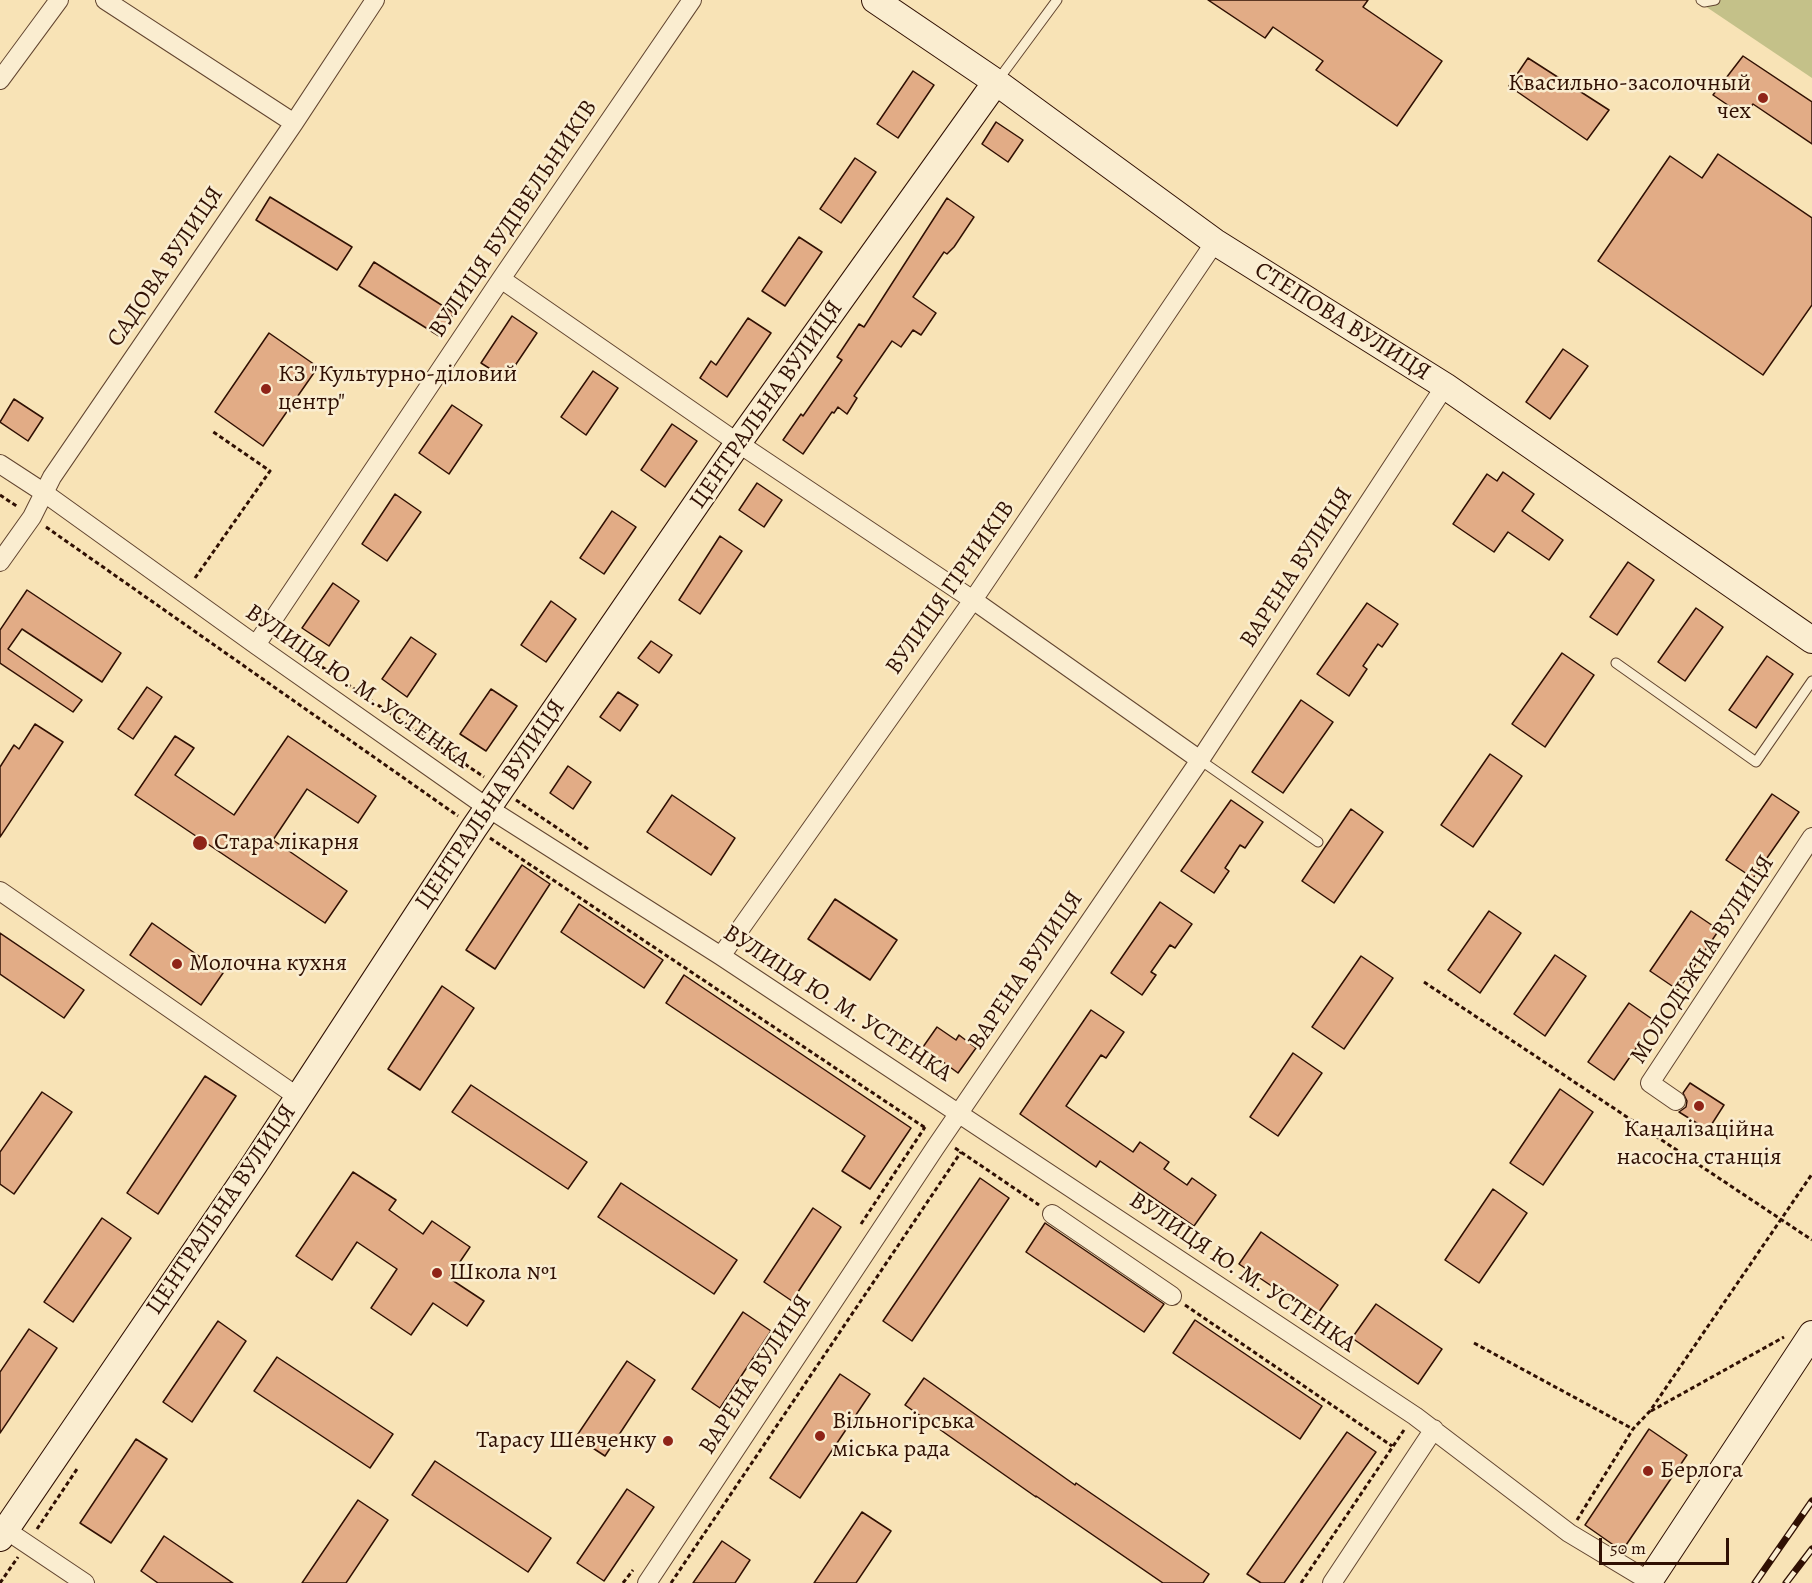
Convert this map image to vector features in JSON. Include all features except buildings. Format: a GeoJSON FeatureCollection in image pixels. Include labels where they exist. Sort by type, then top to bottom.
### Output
{"type":"FeatureCollection","features":[{"type":"Feature","properties":{"kind":"main road","name":"СТЕПОВА ВУЛИЦЯ"},"geometry":{"type":"LineString","coordinates":[[875,0],[996,82],[1215,242],[1445,386],[1812,640]]}},
{"type":"Feature","properties":{"kind":"main road","name":"ЦЕНТРАЛЬНА ВУЛИЦЯ"},"geometry":{"type":"LineString","coordinates":[[2,1531],[240,1185],[481,818],[738,443],[996,82]]}},
{"type":"Feature","properties":{"kind":"main road"},"geometry":{"type":"LineString","coordinates":[[1649,1582],[1800,1334]]}},
{"type":"Feature","properties":{"kind":"street"},"geometry":{"type":"LineString","coordinates":[[0,80],[59,0]]}},
{"type":"Feature","properties":{"kind":"street"},"geometry":{"type":"LineString","coordinates":[[105,0],[294,123]]}},
{"type":"Feature","properties":{"kind":"street","name":"САДОВА ВУЛИЦЯ"},"geometry":{"type":"LineString","coordinates":[[0,562],[32,517],[43,492],[375,0]]}},
{"type":"Feature","properties":{"kind":"street","name":"ВУЛИЦЯ БУДІВЕЛЬНИКІВ"},"geometry":{"type":"LineString","coordinates":[[256,645],[501,279],[692,0]]}},
{"type":"Feature","properties":{"kind":"street","name":"ВУЛИЦЯ ГІРНИКІВ"},"geometry":{"type":"LineString","coordinates":[[721,957],[973,600],[1215,242]]}},
{"type":"Feature","properties":{"kind":"street"},"geometry":{"type":"LineString","coordinates":[[501,279],[738,443],[973,600],[1200,760]]}},
{"type":"Feature","properties":{"kind":"street","name":"ВАРЕНА ВУЛИЦЯ"},"geometry":{"type":"LineString","coordinates":[[647,1583],[941,1138],[1200,760],[1445,386]]}},
{"type":"Feature","properties":{"kind":"street","name":"ВУЛИЦЯ Ю. М. УСТЕНКА"},"geometry":{"type":"LineString","coordinates":[[0,464],[43,492],[256,645],[481,818],[721,957],[1415,1416],[1569,1533],[1649,1582]]}},
{"type":"Feature","properties":{"kind":"street","name":"МОЛОДІЖНА ВУЛИЦЯ"},"geometry":{"type":"LineString","coordinates":[[1676,1101],[1650,1083],[1812,837]]}},
{"type":"Feature","properties":{"kind":"street"},"geometry":{"type":"LineString","coordinates":[[0,891],[298,1097]]}},
{"type":"Feature","properties":{"kind":"street"},"geometry":{"type":"LineString","coordinates":[[1052,1214],[1172,1296]]}},
{"type":"Feature","properties":{"kind":"street"},"geometry":{"type":"LineString","coordinates":[[1332,1583],[1434,1429]]}},
{"type":"Feature","properties":{"kind":"street"},"geometry":{"type":"LineString","coordinates":[[2,1531],[85,1583]]}},
{"type":"Feature","properties":{"kind":"lane"},"geometry":{"type":"LineString","coordinates":[[996,82],[1057,0]]}},
{"type":"Feature","properties":{"kind":"lane"},"geometry":{"type":"LineString","coordinates":[[1701,0],[1704,2],[1715,0]]}},
{"type":"Feature","properties":{"kind":"lane"},"geometry":{"type":"LineString","coordinates":[[1616,663],[1756,762],[1812,681]]}},
{"type":"Feature","properties":{"kind":"lane"},"geometry":{"type":"LineString","coordinates":[[1200,760],[1318,842]]}},
{"type":"Feature","properties":{"kind":"path"},"geometry":{"type":"LineString","coordinates":[[194,580],[270,471],[212,431]]}},
{"type":"Feature","properties":{"kind":"path"},"geometry":{"type":"LineString","coordinates":[[0,495],[481,818],[1052,1214]]}},
{"type":"Feature","properties":{"kind":"path"},"geometry":{"type":"LineString","coordinates":[[1424,982],[1812,1240]]}},
{"type":"Feature","properties":{"kind":"path"},"geometry":{"type":"LineString","coordinates":[[671,1583],[961,1152]]}},
{"type":"Feature","properties":{"kind":"path"},"geometry":{"type":"LineString","coordinates":[[1569,1533],[1633,1429],[1650,1411],[1812,1174]]}},
{"type":"Feature","properties":{"kind":"path"},"geometry":{"type":"LineString","coordinates":[[1172,1296],[1392,1446]]}},
{"type":"Feature","properties":{"kind":"path"},"geometry":{"type":"LineString","coordinates":[[1650,1411],[1800,1334]]}},
{"type":"Feature","properties":{"kind":"path"},"geometry":{"type":"LineString","coordinates":[[1474,1343],[1633,1429]]}},
{"type":"Feature","properties":{"kind":"path"},"geometry":{"type":"LineString","coordinates":[[1301,1583],[1392,1446],[1415,1416]]}},
{"type":"Feature","properties":{"kind":"path"},"geometry":{"type":"LineString","coordinates":[[0,1583],[77,1469]]}},
{"type":"Feature","properties":{"kind":"shaded area"},"geometry":{"type":"Polygon","coordinates":[[[1696,0],[1812,0],[1812,78],[1696,0]]]}},
{"type":"Feature","properties":{"kind":"railway"},"geometry":{"type":"LineString","coordinates":[[1755,1583],[1812,1501]]}},
{"type":"Feature","properties":{"kind":"railway"},"geometry":{"type":"LineString","coordinates":[[1786,1583],[1812,1549]]}},
{"type":"Feature","properties":{"kind":"place","name":"Квасильно-засолочный чех"},"geometry":{"type":"Point","coordinates":[1763,98]}},
{"type":"Feature","properties":{"kind":"place","name":"КЗ \"Культурно-діловий центр\""},"geometry":{"type":"Point","coordinates":[266,389]}},
{"type":"Feature","properties":{"kind":"place","name":"Стара лікарня"},"geometry":{"type":"Point","coordinates":[200,843]}},
{"type":"Feature","properties":{"kind":"place","name":"Молочна кухня"},"geometry":{"type":"Point","coordinates":[177,964]}},
{"type":"Feature","properties":{"kind":"place","name":"Каналізаційна насосна станція"},"geometry":{"type":"Point","coordinates":[1699,1106]}},
{"type":"Feature","properties":{"kind":"place","name":"Школа №1"},"geometry":{"type":"Point","coordinates":[437,1273]}},
{"type":"Feature","properties":{"kind":"place","name":"Вільногірська міська рада"},"geometry":{"type":"Point","coordinates":[820,1436]}},
{"type":"Feature","properties":{"kind":"place","name":"Тарасу Шевченку"},"geometry":{"type":"Point","coordinates":[668,1441]}},
{"type":"Feature","properties":{"kind":"place","name":"Берлога"},"geometry":{"type":"Point","coordinates":[1648,1471]}}]}
